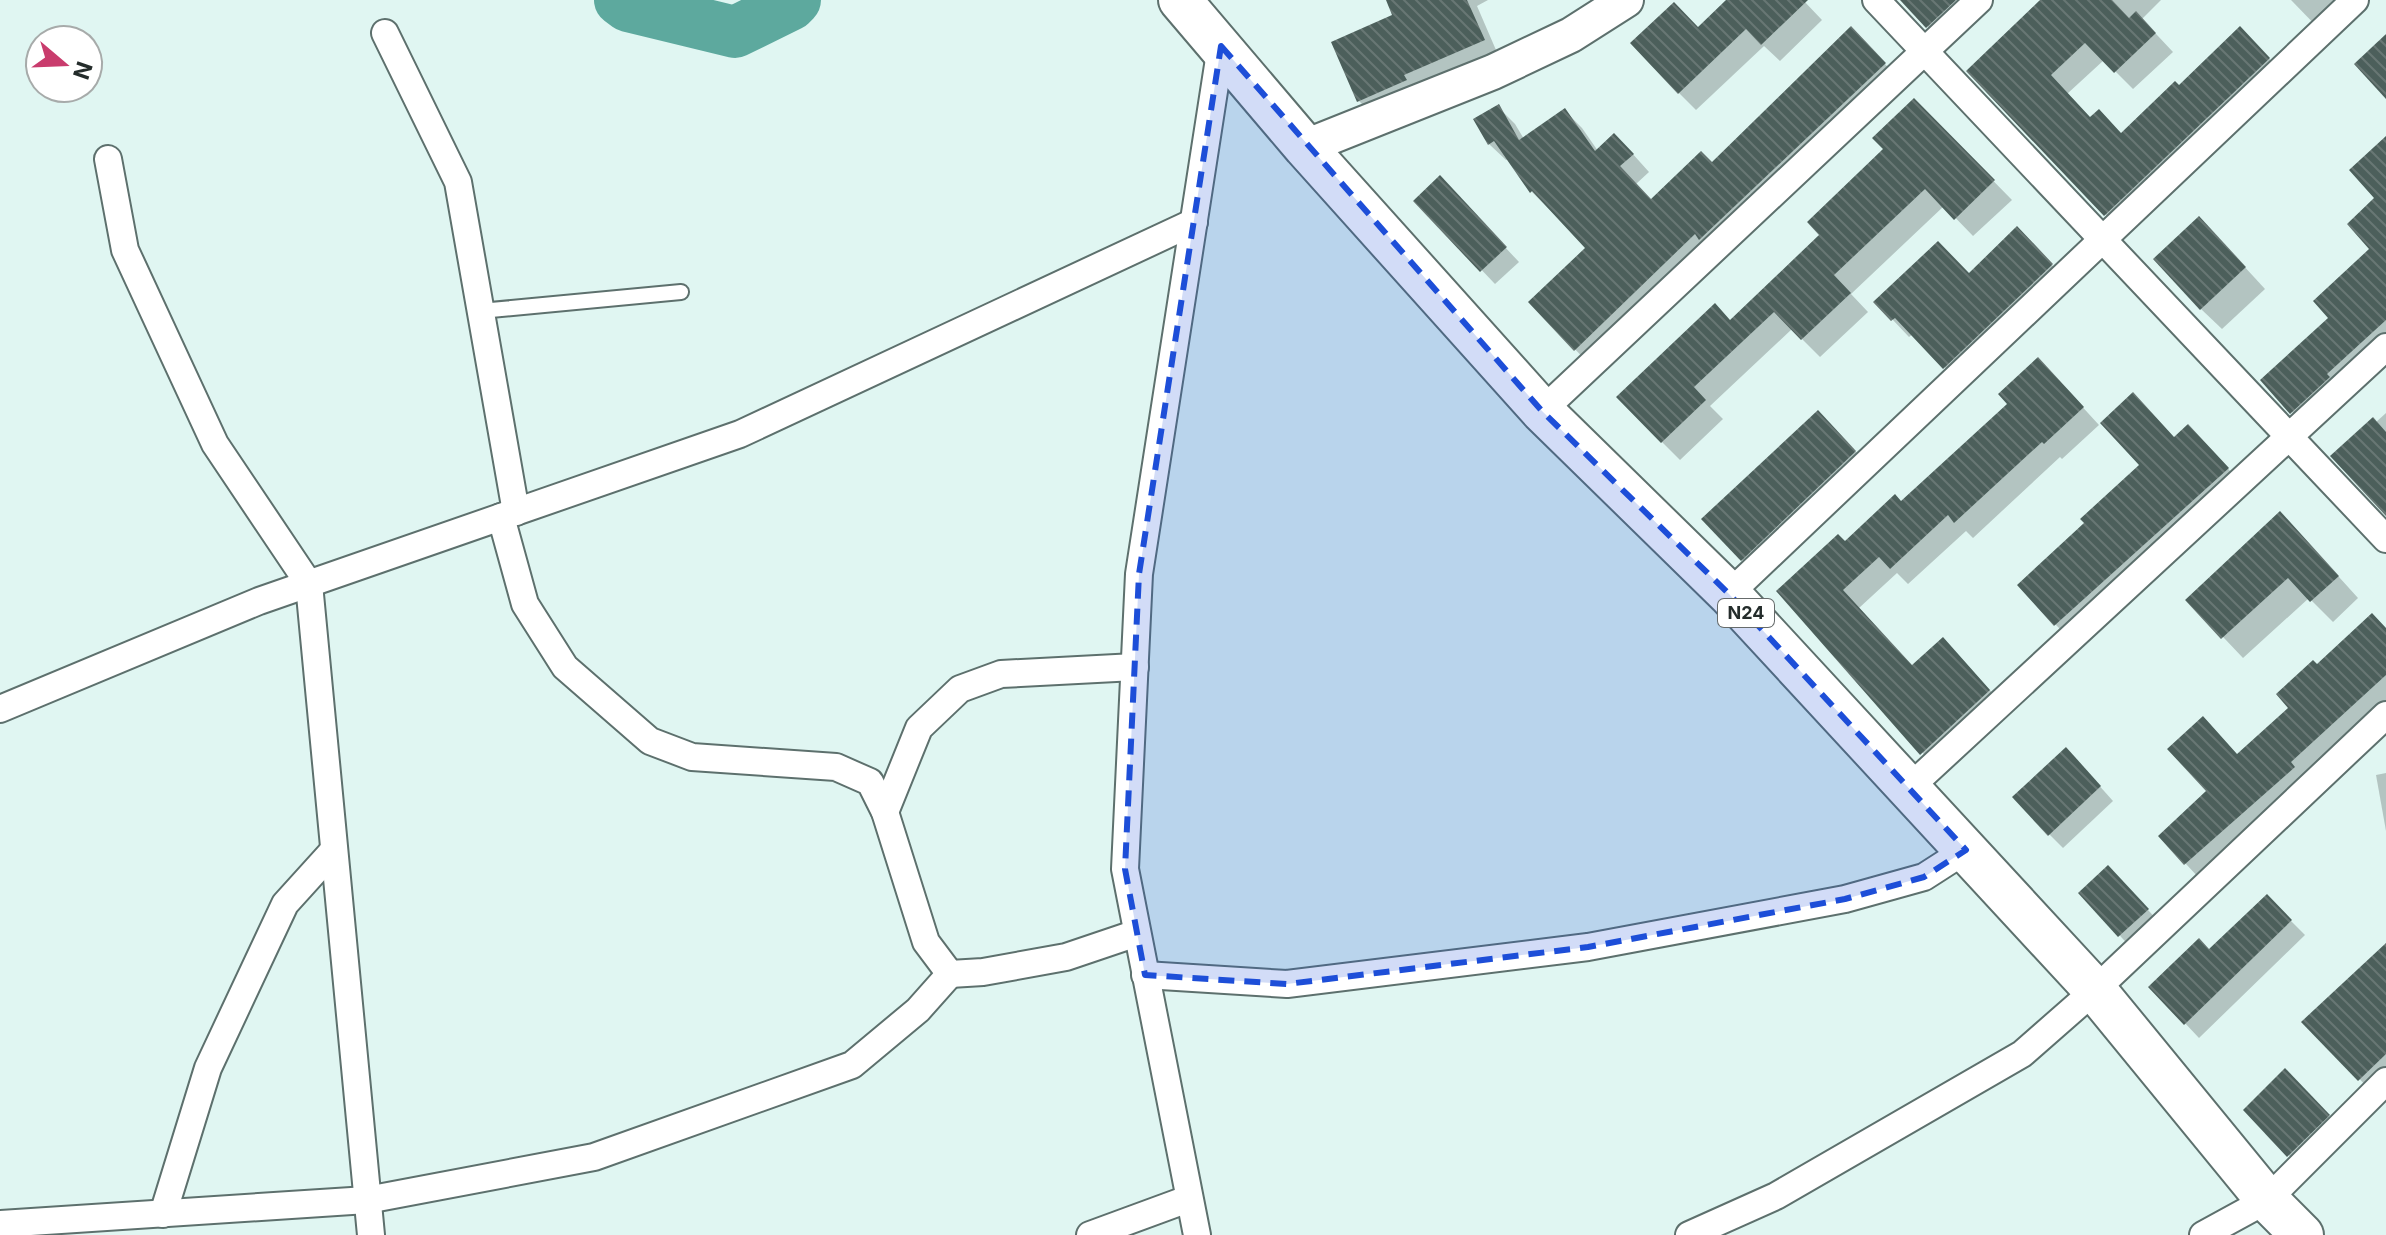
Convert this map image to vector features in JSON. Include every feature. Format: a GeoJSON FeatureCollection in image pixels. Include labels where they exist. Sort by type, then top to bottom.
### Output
{"type":"FeatureCollection","features":[{"type":"Feature","properties":{"kind":"main road","name":"N24"},"geometry":{"type":"LineString","coordinates":[[1180,0],[1305,147],[1542,411],[1729,594],[2095,990],[2267,1200],[2302,1235]]}},
{"type":"Feature","properties":{"kind":"street"},"geometry":{"type":"LineString","coordinates":[[1305,147],[1493,72],[1571,35],[1626,0]]}},
{"type":"Feature","properties":{"kind":"street"},"geometry":{"type":"LineString","coordinates":[[1876,0],[2386,539]]}},
{"type":"Feature","properties":{"kind":"street"},"geometry":{"type":"LineString","coordinates":[[1542,411],[1979,0]]}},
{"type":"Feature","properties":{"kind":"street"},"geometry":{"type":"LineString","coordinates":[[1729,594],[2355,0]]}},
{"type":"Feature","properties":{"kind":"street"},"geometry":{"type":"LineString","coordinates":[[385,33],[458,182],[480,311],[508,515],[525,604],[565,667],[650,741],[692,757],[836,767],[870,782],[885,812],[926,942],[950,974]]}},
{"type":"Feature","properties":{"kind":"street"},"geometry":{"type":"LineString","coordinates":[[1197,1235],[1125,869],[1139,574],[1221,46]]}},
{"type":"Feature","properties":{"kind":"street"},"geometry":{"type":"LineString","coordinates":[[108,159],[125,250],[215,444],[309,584],[371,1235]]}},
{"type":"Feature","properties":{"kind":"street"},"geometry":{"type":"LineString","coordinates":[[0,709],[259,601],[740,434],[1194,222]]}},
{"type":"Feature","properties":{"kind":"street"},"geometry":{"type":"LineString","coordinates":[[1909,788],[2386,347]]}},
{"type":"Feature","properties":{"kind":"street"},"geometry":{"type":"LineString","coordinates":[[885,812],[919,728],[960,689],[1001,674],[1135,667]]}},
{"type":"Feature","properties":{"kind":"street"},"geometry":{"type":"LineString","coordinates":[[1689,1235],[1776,1196],[2022,1054],[2095,990],[2386,715]]}},
{"type":"Feature","properties":{"kind":"street"},"geometry":{"type":"LineString","coordinates":[[1145,975],[1287,984],[1588,947],[1845,899],[1924,877],[1966,850]]}},
{"type":"Feature","properties":{"kind":"street"},"geometry":{"type":"LineString","coordinates":[[163,1214],[208,1068],[221,1040],[285,904],[333,851]]}},
{"type":"Feature","properties":{"kind":"street"},"geometry":{"type":"LineString","coordinates":[[0,1224],[367,1200],[594,1157],[852,1065],[918,1010],[950,974],[983,972],[1066,957],[1137,933]]}},
{"type":"Feature","properties":{"kind":"street"},"geometry":{"type":"LineString","coordinates":[[2203,1235],[2267,1200],[2386,1081]]}},
{"type":"Feature","properties":{"kind":"street"},"geometry":{"type":"LineString","coordinates":[[1090,1235],[1188,1199]]}},
{"type":"Feature","properties":{"kind":"lane"},"geometry":{"type":"LineString","coordinates":[[480,311],[681,292]]}},
{"type":"Feature","properties":{"kind":"highlighted area"},"geometry":{"type":"Polygon","coordinates":[[[1221,46],[1542,411],[1729,594],[1966,850],[1924,877],[1845,899],[1588,947],[1287,984],[1145,975],[1125,869],[1139,574],[1221,46]]]}},
{"type":"Feature","properties":{"kind":"building"},"geometry":{"type":"Polygon","coordinates":[[[1386,0],[1467,0],[1485,40],[1404,75],[1407,80],[1357,102],[1331,42],[1392,15],[1386,0]]]}},
{"type":"Feature","properties":{"kind":"building"},"geometry":{"type":"Polygon","coordinates":[[[1726,0],[1808,0],[1761,45],[1746,29],[1678,94],[1630,43],[1674,2],[1698,27],[1726,0]]]}},
{"type":"Feature","properties":{"kind":"building"},"geometry":{"type":"Polygon","coordinates":[[[1900,0],[1956,0],[1926,28],[1900,0]]]}},
{"type":"Feature","properties":{"kind":"building"},"geometry":{"type":"Polygon","coordinates":[[[2040,0],[2112,0],[2129,18],[2136,11],[2156,33],[2114,73],[2085,43],[2051,75],[2090,117],[2099,109],[2121,133],[2175,81],[2179,85],[2240,26],[2270,58],[2104,216],[1966,71],[2040,0]]]}},
{"type":"Feature","properties":{"kind":"building"},"geometry":{"type":"Polygon","coordinates":[[[1851,26],[1886,63],[1699,240],[1695,234],[1574,351],[1528,302],[1585,248],[1532,191],[1530,193],[1494,141],[1488,145],[1473,119],[1499,104],[1519,140],[1565,108],[1595,151],[1614,133],[1634,154],[1620,166],[1651,199],[1701,151],[1712,162],[1851,26]]]}},
{"type":"Feature","properties":{"kind":"building"},"geometry":{"type":"Polygon","coordinates":[[[2386,34],[2386,99],[2354,64],[2386,34]]]}},
{"type":"Feature","properties":{"kind":"building"},"geometry":{"type":"Polygon","coordinates":[[[1914,98],[1995,180],[1954,220],[1925,189],[1834,275],[1851,293],[1801,340],[1774,312],[1694,387],[1706,400],[1661,443],[1616,397],[1715,303],[1730,320],[1819,235],[1807,222],[1883,149],[1872,138],[1914,98]]]}},
{"type":"Feature","properties":{"kind":"building"},"geometry":{"type":"Polygon","coordinates":[[[2386,136],[2386,320],[2327,374],[2330,377],[2290,414],[2260,380],[2328,318],[2313,301],[2369,249],[2347,224],[2374,198],[2349,170],[2386,136]]]}},
{"type":"Feature","properties":{"kind":"building"},"geometry":{"type":"Polygon","coordinates":[[[1440,175],[1507,247],[1480,272],[1413,201],[1440,175]]]}},
{"type":"Feature","properties":{"kind":"building"},"geometry":{"type":"Polygon","coordinates":[[[2199,216],[2246,267],[2200,310],[2153,259],[2199,216]]]}},
{"type":"Feature","properties":{"kind":"building"},"geometry":{"type":"Polygon","coordinates":[[[2017,226],[2053,264],[1943,369],[1895,318],[1891,321],[1873,302],[1938,241],[1969,273],[2017,226]]]}},
{"type":"Feature","properties":{"kind":"building"},"geometry":{"type":"Polygon","coordinates":[[[2038,357],[2084,407],[1954,523],[1948,515],[1890,569],[1879,557],[1843,590],[1912,665],[1943,637],[1990,690],[1920,755],[1776,591],[1838,534],[1845,541],[1895,494],[1901,501],[2007,404],[1998,394],[2038,357]]]}},
{"type":"Feature","properties":{"kind":"building"},"geometry":{"type":"Polygon","coordinates":[[[2133,392],[2174,437],[2188,424],[2229,468],[2054,626],[2017,585],[2084,523],[2080,519],[2139,465],[2100,423],[2133,392]]]}},
{"type":"Feature","properties":{"kind":"building"},"geometry":{"type":"Polygon","coordinates":[[[1818,410],[1856,451],[1741,561],[1701,519],[1818,410]]]}},
{"type":"Feature","properties":{"kind":"building"},"geometry":{"type":"Polygon","coordinates":[[[2373,417],[2386,432],[2386,516],[2330,456],[2373,417]]]}},
{"type":"Feature","properties":{"kind":"building"},"geometry":{"type":"Polygon","coordinates":[[[2280,511],[2339,576],[2310,602],[2288,578],[2221,639],[2185,600],[2280,511]]]}},
{"type":"Feature","properties":{"kind":"building"},"geometry":{"type":"Polygon","coordinates":[[[2372,613],[2386,628],[2386,675],[2291,762],[2295,767],[2184,865],[2158,836],[2206,791],[2167,749],[2203,716],[2237,754],[2288,708],[2276,694],[2313,660],[2317,664],[2372,613]]]}},
{"type":"Feature","properties":{"kind":"building"},"geometry":{"type":"Polygon","coordinates":[[[2066,747],[2101,786],[2048,836],[2012,797],[2066,747]]]}},
{"type":"Feature","properties":{"kind":"building"},"geometry":{"type":"Polygon","coordinates":[[[2108,865],[2149,909],[2118,937],[2078,893],[2108,865]]]}},
{"type":"Feature","properties":{"kind":"building"},"geometry":{"type":"Polygon","coordinates":[[[2267,894],[2292,920],[2184,1025],[2148,987],[2199,938],[2209,949],[2267,894]]]}},
{"type":"Feature","properties":{"kind":"building"},"geometry":{"type":"Polygon","coordinates":[[[2386,943],[2386,1054],[2358,1081],[2301,1022],[2386,943]]]}},
{"type":"Feature","properties":{"kind":"building"},"geometry":{"type":"Polygon","coordinates":[[[2285,1068],[2330,1115],[2287,1157],[2243,1110],[2285,1068]]]}},
{"type":"Feature","properties":{"kind":"waterway"},"geometry":{"type":"LineString","coordinates":[[620,0],[628,6],[735,32],[795,0]]}}]}
